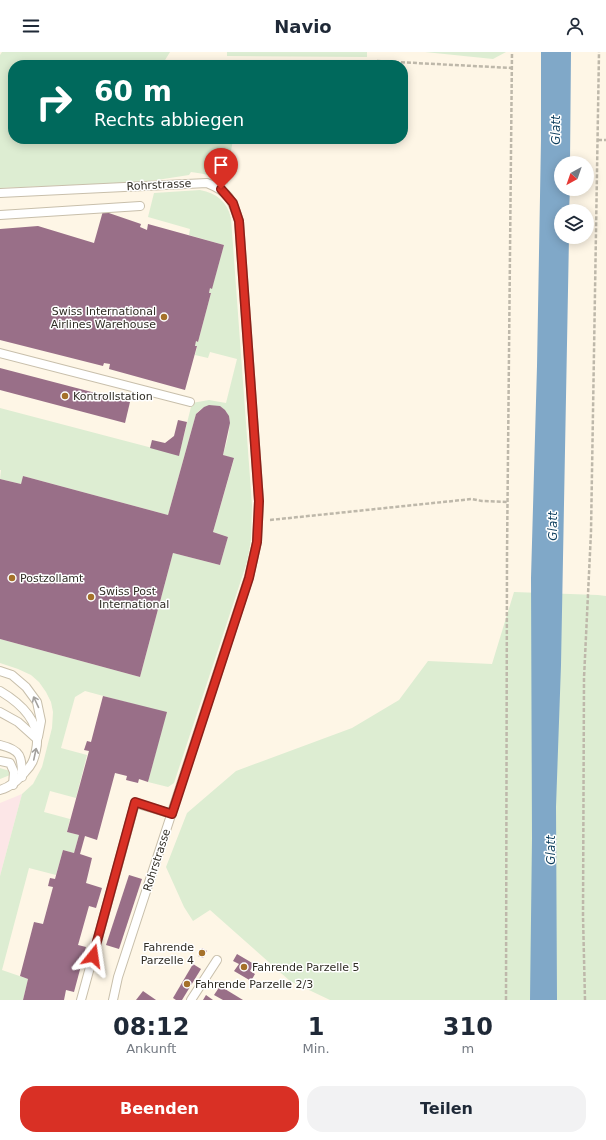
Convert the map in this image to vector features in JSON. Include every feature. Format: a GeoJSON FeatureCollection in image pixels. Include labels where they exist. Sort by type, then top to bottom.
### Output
{"type":"FeatureCollection","features":[{"type":"Feature","properties":{"kind":"lane","name":"Rohrstrasse"},"geometry":{"type":"LineString","coordinates":[[0,193],[207,183],[221,189],[233,203],[239,221],[259,501],[257,542],[249,578],[118,977],[113,1000]]}},
{"type":"Feature","properties":{"kind":"lane"},"geometry":{"type":"LineString","coordinates":[[0,215],[140,206]]}},
{"type":"Feature","properties":{"kind":"lane"},"geometry":{"type":"LineString","coordinates":[[0,353],[190,402]]}},
{"type":"Feature","properties":{"kind":"lane"},"geometry":{"type":"LineString","coordinates":[[0,671],[12,675],[26,687],[37,702],[41,721],[33,764],[22,777],[12,785],[0,790]]}},
{"type":"Feature","properties":{"kind":"lane"},"geometry":{"type":"LineString","coordinates":[[0,690],[11,697],[32,721],[38,739]]}},
{"type":"Feature","properties":{"kind":"lane"},"geometry":{"type":"LineString","coordinates":[[0,712],[18,722],[38,739]]}},
{"type":"Feature","properties":{"kind":"lane"},"geometry":{"type":"LineString","coordinates":[[0,745],[10,748],[19,754],[22,762],[22,777]]}},
{"type":"Feature","properties":{"kind":"lane"},"geometry":{"type":"LineString","coordinates":[[0,761],[10,763],[14,772],[12,785]]}},
{"type":"Feature","properties":{"kind":"lane"},"geometry":{"type":"LineString","coordinates":[[81,1000],[135,802],[172,814]]}},
{"type":"Feature","properties":{"kind":"lane"},"geometry":{"type":"LineString","coordinates":[[191,1000],[217,960]]}},
{"type":"Feature","properties":{"kind":"path"},"geometry":{"type":"LineString","coordinates":[[506,1000],[507,555],[512,52]]}},
{"type":"Feature","properties":{"kind":"path"},"geometry":{"type":"LineString","coordinates":[[585,1000],[583,916],[584,678],[590,532],[599,52]]}},
{"type":"Feature","properties":{"kind":"path"},"geometry":{"type":"LineString","coordinates":[[408,62],[512,68]]}},
{"type":"Feature","properties":{"kind":"path"},"geometry":{"type":"LineString","coordinates":[[598,140],[606,140]]}},
{"type":"Feature","properties":{"kind":"path"},"geometry":{"type":"LineString","coordinates":[[259,521],[472,500],[508,502]]}},
{"type":"Feature","properties":{"kind":"shaded area"},"geometry":{"type":"Polygon","coordinates":[[[22,794],[0,876],[0,803],[22,794]]]}},
{"type":"Feature","properties":{"kind":"green space"},"geometry":{"type":"Polygon","coordinates":[[[2,52],[170,52],[165,60],[8,60],[8,144],[232,144],[228,167],[228,184],[210,176],[191,172],[189,175],[144,182],[0,188],[0,55],[2,52]]]}},
{"type":"Feature","properties":{"kind":"green space"},"geometry":{"type":"Polygon","coordinates":[[[227,52],[367,52],[367,57],[227,56],[227,52]]]}},
{"type":"Feature","properties":{"kind":"green space"},"geometry":{"type":"Polygon","coordinates":[[[425,52],[506,52],[493,59],[425,52]]]}},
{"type":"Feature","properties":{"kind":"green space"},"geometry":{"type":"Polygon","coordinates":[[[200,190],[211,193],[220,199],[227,207],[231,218],[252,505],[251,540],[247,562],[174,783],[168,787],[148,782],[166,713],[85,691],[75,697],[61,748],[87,755],[76,798],[50,791],[44,812],[70,819],[67,832],[79,835],[74,853],[63,850],[56,875],[29,868],[2,970],[28,979],[23,1000],[0,1000],[0,876],[22,794],[33,784],[42,767],[52,728],[53,712],[51,702],[39,682],[31,675],[0,663],[0,639],[140,677],[173,553],[220,565],[228,537],[213,532],[234,459],[223,455],[230,426],[227,413],[222,408],[209,406],[196,414],[168,515],[23,476],[21,484],[0,479],[0,408],[179,455],[192,403],[209,400],[226,403],[237,359],[210,352],[208,358],[195,355],[197,347],[195,346],[196,341],[198,342],[211,293],[209,293],[210,288],[212,288],[224,245],[189,235],[190,229],[148,217],[154,193],[200,190]]]}},
{"type":"Feature","properties":{"kind":"green space"},"geometry":{"type":"Polygon","coordinates":[[[514,592],[606,596],[606,1000],[330,1000],[290,981],[210,910],[193,921],[184,907],[166,867],[187,813],[236,771],[352,728],[399,700],[428,661],[492,664],[514,592]]]}},
{"type":"Feature","properties":{"kind":"green space"},"geometry":{"type":"Polygon","coordinates":[[[0,768],[10,771],[10,775],[0,779],[0,768]]]}},
{"type":"Feature","properties":{"kind":"water","name":"Glatt"},"geometry":{"type":"Polygon","coordinates":[[[541,52],[571,52],[570,156],[554,156],[554,196],[570,196],[569,204],[554,204],[554,244],[569,244],[561,665],[556,807],[557,1000],[530,1000],[532,838],[531,578],[541,140],[541,52]]]}},
{"type":"Feature","properties":{"kind":"building"},"geometry":{"type":"Polygon","coordinates":[[[103,211],[141,224],[140,227],[147,230],[148,224],[224,245],[212,289],[210,288],[209,293],[211,293],[198,342],[196,341],[195,346],[197,346],[185,390],[109,369],[110,364],[104,363],[103,366],[0,340],[0,229],[38,226],[94,243],[103,211]]]}},
{"type":"Feature","properties":{"kind":"building","name":"Kontrollstation"},"geometry":{"type":"Polygon","coordinates":[[[0,368],[130,402],[125,423],[0,390],[0,368]]]}},
{"type":"Feature","properties":{"kind":"building"},"geometry":{"type":"Polygon","coordinates":[[[209,405],[220,406],[229,416],[230,423],[223,455],[234,458],[213,532],[228,537],[220,565],[173,553],[140,677],[0,639],[0,479],[21,484],[23,476],[168,515],[196,414],[204,407],[209,405]]]}},
{"type":"Feature","properties":{"kind":"building"},"geometry":{"type":"Polygon","coordinates":[[[178,420],[187,422],[179,456],[150,448],[152,440],[165,443],[174,436],[178,420]]]}},
{"type":"Feature","properties":{"kind":"building"},"geometry":{"type":"Polygon","coordinates":[[[103,696],[167,712],[148,782],[139,779],[138,783],[126,780],[127,776],[115,773],[97,840],[85,836],[80,854],[92,858],[86,883],[102,888],[96,908],[89,906],[78,945],[86,947],[74,992],[66,990],[64,1000],[23,1000],[28,979],[20,976],[34,922],[43,924],[53,887],[48,886],[50,878],[55,879],[63,850],[74,853],[79,835],[67,832],[89,751],[84,750],[87,741],[91,742],[103,696]]]}},
{"type":"Feature","properties":{"kind":"building"},"geometry":{"type":"Polygon","coordinates":[[[129,875],[142,879],[119,949],[106,945],[129,875]]]}},
{"type":"Feature","properties":{"kind":"building","name":"Fahrende Parzelle 4"},"geometry":{"type":"Polygon","coordinates":[[[202,948],[207,951],[203,958],[198,956],[202,948]]]}},
{"type":"Feature","properties":{"kind":"building","name":"Fahrende Parzelle 5"},"geometry":{"type":"Polygon","coordinates":[[[237,954],[254,964],[250,971],[255,974],[251,981],[234,971],[239,964],[233,961],[237,954]]]}},
{"type":"Feature","properties":{"kind":"building","name":"Fahrende Parzelle 2/3"},"geometry":{"type":"Polygon","coordinates":[[[193,964],[201,969],[182,1000],[176,1000],[173,998],[193,964]]]}},
{"type":"Feature","properties":{"kind":"building"},"geometry":{"type":"Polygon","coordinates":[[[220,986],[243,1000],[223,1000],[214,995],[220,986]]]}},
{"type":"Feature","properties":{"kind":"building"},"geometry":{"type":"Polygon","coordinates":[[[143,991],[156,1000],[136,1000],[143,991]]]}},
{"type":"Feature","properties":{"kind":"building"},"geometry":{"type":"Polygon","coordinates":[[[206,995],[213,1000],[203,1000],[206,995]]]}},
{"type":"Feature","properties":{"kind":"place","name":"Swiss International Airlines Warehouse"},"geometry":{"type":"Point","coordinates":[164,317]}},
{"type":"Feature","properties":{"kind":"place","name":"Kontrollstation"},"geometry":{"type":"Point","coordinates":[65,396]}},
{"type":"Feature","properties":{"kind":"place","name":"Postzollamt"},"geometry":{"type":"Point","coordinates":[12,578]}},
{"type":"Feature","properties":{"kind":"place","name":"Swiss Post International"},"geometry":{"type":"Point","coordinates":[91,597]}},
{"type":"Feature","properties":{"kind":"place","name":"Fahrende Parzelle 4"},"geometry":{"type":"Point","coordinates":[202,953]}},
{"type":"Feature","properties":{"kind":"place","name":"Fahrende Parzelle 5"},"geometry":{"type":"Point","coordinates":[244,967]}},
{"type":"Feature","properties":{"kind":"place","name":"Fahrende Parzelle 2/3"},"geometry":{"type":"Point","coordinates":[187,984]}},
{"type":"Feature","properties":{"kind":"route"},"geometry":{"type":"LineString","coordinates":[[93,956],[135,802],[172,814],[249,578],[257,542],[259,501],[239,221],[233,203],[221,189]]}}]}
